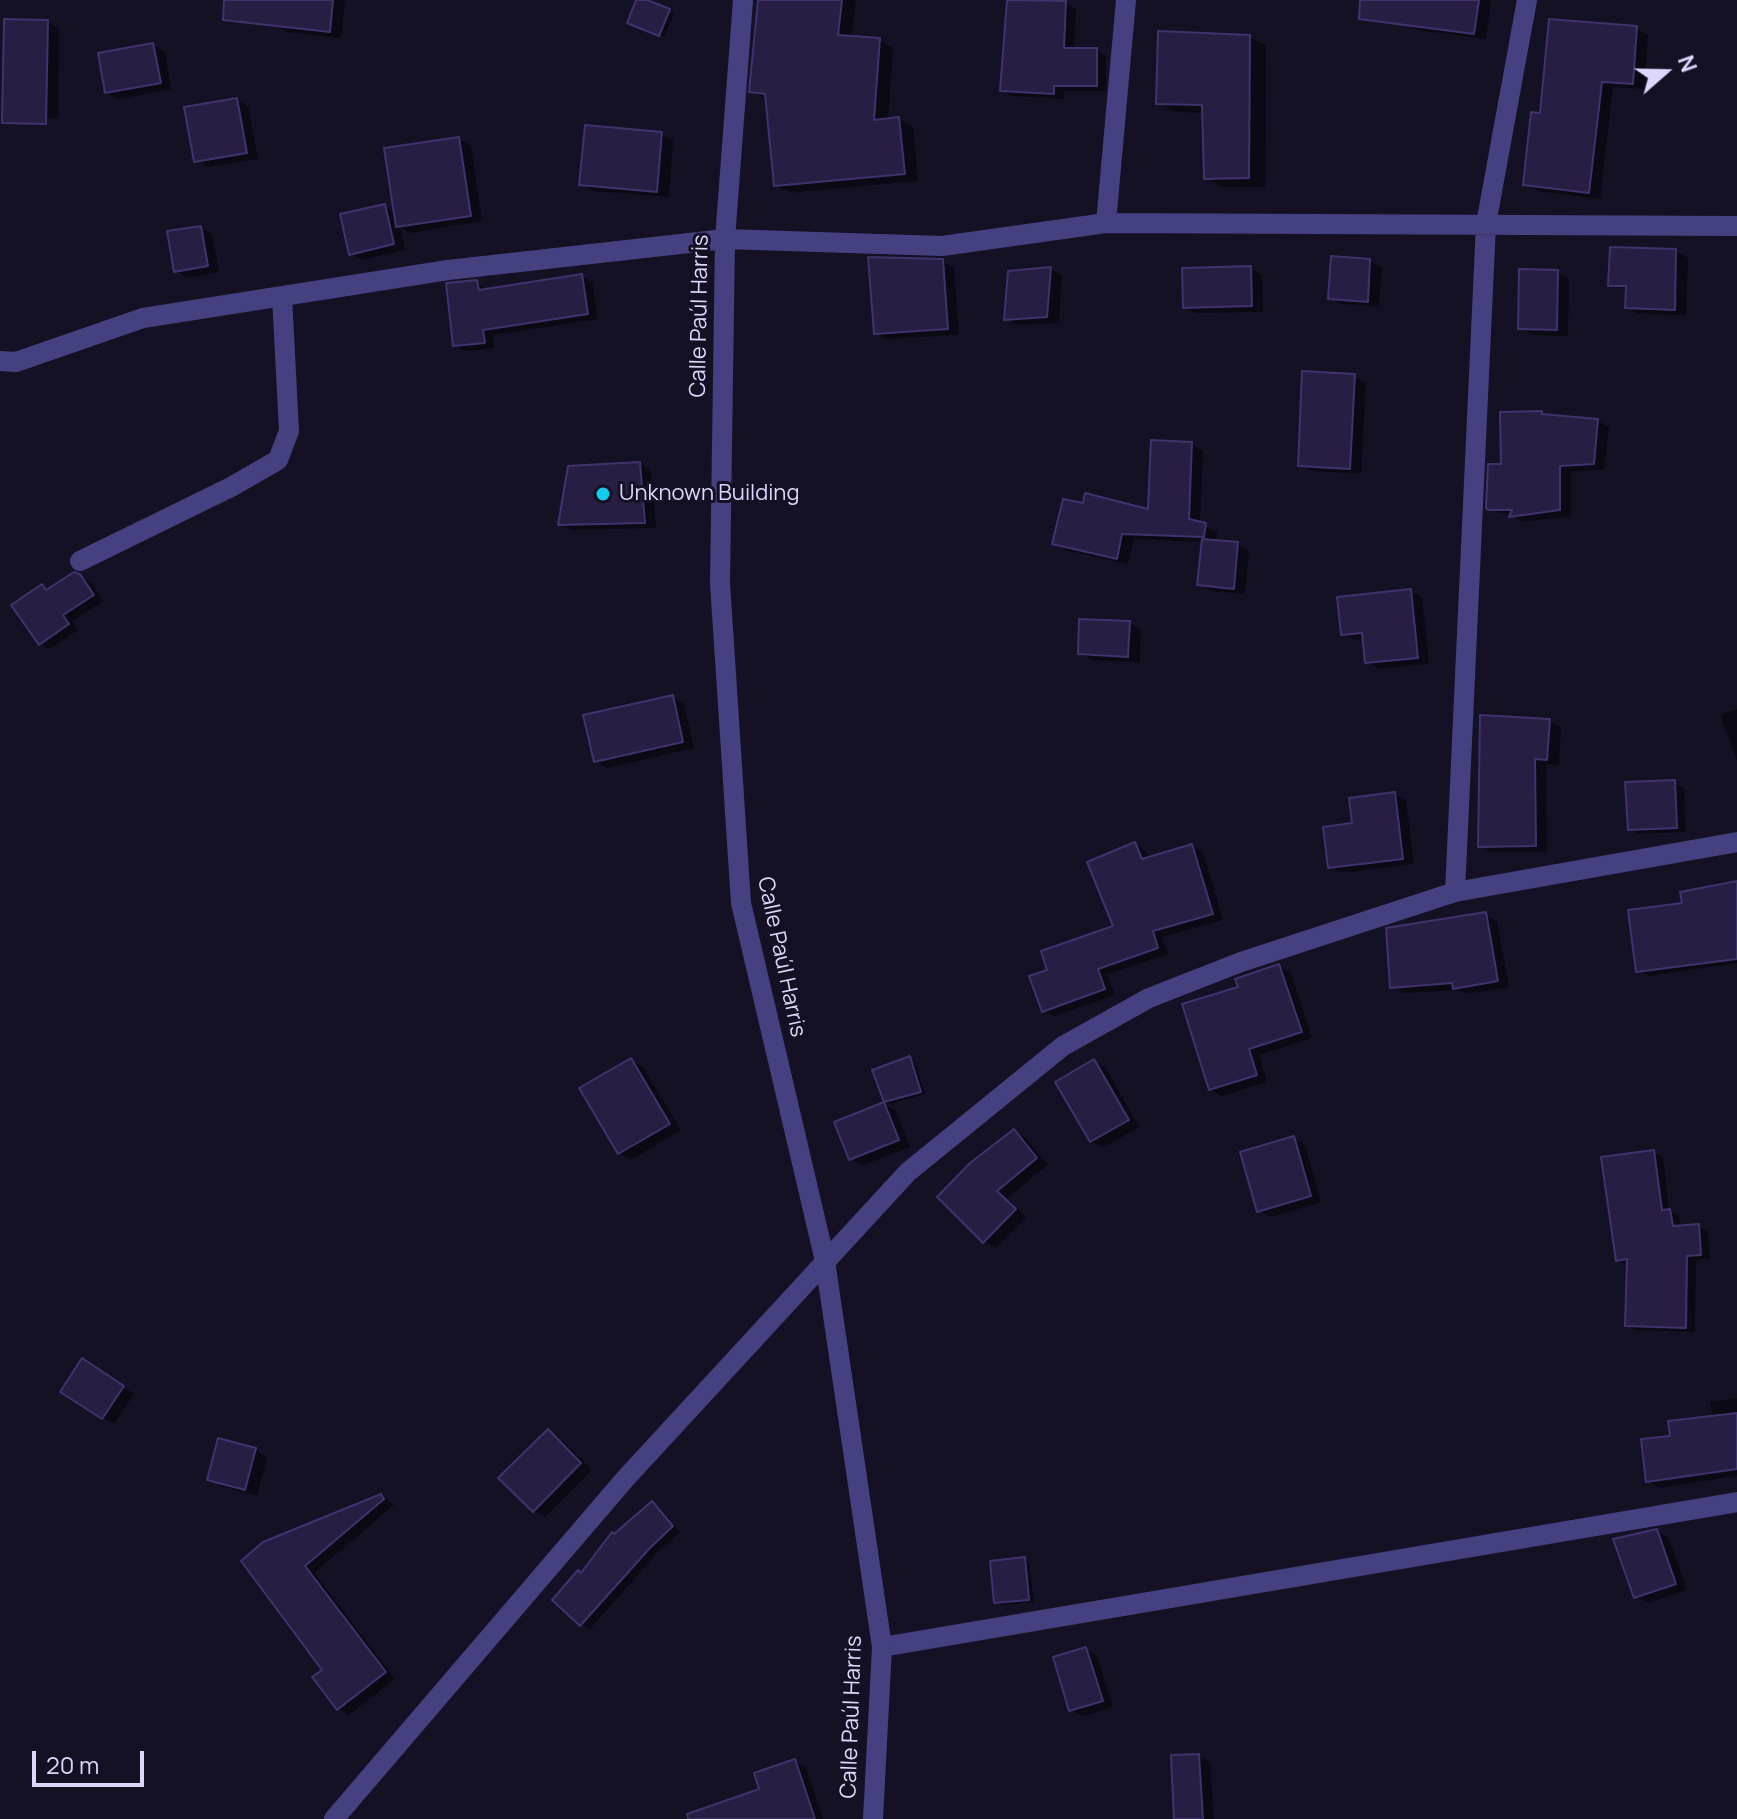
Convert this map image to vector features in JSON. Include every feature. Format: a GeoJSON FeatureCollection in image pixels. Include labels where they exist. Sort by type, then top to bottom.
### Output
{"type":"FeatureCollection","features":[{"type":"Feature","properties":{"kind":"street","name":"Calle Paúl Harris"},"geometry":{"type":"LineString","coordinates":[[743,0],[725,239],[720,583],[741,903],[825,1261],[882,1647],[873,1819]]}},
{"type":"Feature","properties":{"kind":"street"},"geometry":{"type":"LineString","coordinates":[[1106,223],[1126,0]]}},
{"type":"Feature","properties":{"kind":"street"},"geometry":{"type":"LineString","coordinates":[[1455,892],[1486,224],[1527,0]]}},
{"type":"Feature","properties":{"kind":"street"},"geometry":{"type":"LineString","coordinates":[[0,361],[16,362],[143,318],[448,270],[725,239],[942,246],[1106,223],[1737,226]]}},
{"type":"Feature","properties":{"kind":"street"},"geometry":{"type":"LineString","coordinates":[[80,561],[231,487],[278,460],[289,431],[282,296]]}},
{"type":"Feature","properties":{"kind":"street"},"geometry":{"type":"LineString","coordinates":[[334,1819],[625,1479],[908,1172],[1063,1046],[1162,992],[1241,962],[1455,892],[1737,842]]}},
{"type":"Feature","properties":{"kind":"street"},"geometry":{"type":"LineString","coordinates":[[882,1647],[1737,1502]]}},
{"type":"Feature","properties":{"kind":"building"},"geometry":{"type":"Polygon","coordinates":[[[224,0],[333,0],[330,32],[223,20],[224,0]]]}},
{"type":"Feature","properties":{"kind":"building"},"geometry":{"type":"Polygon","coordinates":[[[636,0],[647,0],[670,9],[659,36],[627,23],[636,0]]]}},
{"type":"Feature","properties":{"kind":"building"},"geometry":{"type":"Polygon","coordinates":[[[758,0],[842,0],[838,35],[880,38],[874,120],[899,117],[905,174],[774,186],[765,94],[749,92],[758,0]]]}},
{"type":"Feature","properties":{"kind":"building"},"geometry":{"type":"Polygon","coordinates":[[[1007,0],[1066,1],[1064,48],[1097,48],[1097,86],[1054,86],[1054,94],[1000,91],[1007,0]]]}},
{"type":"Feature","properties":{"kind":"building"},"geometry":{"type":"Polygon","coordinates":[[[1360,0],[1479,0],[1474,34],[1359,19],[1360,0]]]}},
{"type":"Feature","properties":{"kind":"building"},"geometry":{"type":"Polygon","coordinates":[[[4,19],[48,20],[46,124],[2,123],[4,19]]]}},
{"type":"Feature","properties":{"kind":"building"},"geometry":{"type":"Polygon","coordinates":[[[1549,19],[1637,26],[1633,84],[1602,82],[1589,193],[1523,185],[1531,112],[1540,113],[1549,19]]]}},
{"type":"Feature","properties":{"kind":"building"},"geometry":{"type":"Polygon","coordinates":[[[1158,31],[1250,35],[1249,178],[1204,179],[1202,105],[1156,104],[1158,31]]]}},
{"type":"Feature","properties":{"kind":"building"},"geometry":{"type":"Polygon","coordinates":[[[153,43],[161,83],[105,93],[98,53],[153,43]]]}},
{"type":"Feature","properties":{"kind":"building"},"geometry":{"type":"Polygon","coordinates":[[[237,98],[247,153],[194,162],[184,107],[237,98]]]}},
{"type":"Feature","properties":{"kind":"building"},"geometry":{"type":"Polygon","coordinates":[[[585,125],[662,132],[657,192],[579,185],[585,125]]]}},
{"type":"Feature","properties":{"kind":"building"},"geometry":{"type":"Polygon","coordinates":[[[459,137],[471,216],[396,227],[384,148],[459,137]]]}},
{"type":"Feature","properties":{"kind":"building"},"geometry":{"type":"Polygon","coordinates":[[[385,204],[394,244],[349,255],[340,214],[385,204]]]}},
{"type":"Feature","properties":{"kind":"building"},"geometry":{"type":"Polygon","coordinates":[[[201,226],[208,266],[174,272],[167,231],[201,226]]]}},
{"type":"Feature","properties":{"kind":"building"},"geometry":{"type":"Polygon","coordinates":[[[1610,247],[1676,249],[1675,310],[1625,308],[1626,286],[1608,286],[1610,247]]]}},
{"type":"Feature","properties":{"kind":"building"},"geometry":{"type":"Polygon","coordinates":[[[1331,256],[1370,259],[1368,302],[1328,299],[1331,256]]]}},
{"type":"Feature","properties":{"kind":"building"},"geometry":{"type":"Polygon","coordinates":[[[868,257],[943,259],[948,329],[874,334],[868,257]]]}},
{"type":"Feature","properties":{"kind":"building"},"geometry":{"type":"Polygon","coordinates":[[[1251,266],[1252,306],[1183,308],[1182,268],[1251,266]]]}},
{"type":"Feature","properties":{"kind":"building"},"geometry":{"type":"Polygon","coordinates":[[[1051,267],[1047,317],[1004,320],[1008,271],[1051,267]]]}},
{"type":"Feature","properties":{"kind":"building"},"geometry":{"type":"Polygon","coordinates":[[[1519,269],[1558,270],[1557,330],[1518,329],[1519,269]]]}},
{"type":"Feature","properties":{"kind":"building"},"geometry":{"type":"Polygon","coordinates":[[[582,274],[588,314],[483,330],[485,343],[453,346],[446,283],[477,280],[479,290],[582,274]]]}},
{"type":"Feature","properties":{"kind":"building"},"geometry":{"type":"Polygon","coordinates":[[[1302,371],[1355,374],[1350,469],[1298,466],[1302,371]]]}},
{"type":"Feature","properties":{"kind":"building"},"geometry":{"type":"Polygon","coordinates":[[[1542,411],[1542,414],[1598,419],[1594,464],[1560,466],[1560,510],[1509,517],[1512,510],[1488,510],[1488,464],[1501,464],[1500,412],[1542,411]]]}},
{"type":"Feature","properties":{"kind":"building"},"geometry":{"type":"Polygon","coordinates":[[[1151,440],[1192,442],[1189,519],[1206,523],[1204,537],[1122,534],[1117,559],[1052,544],[1063,499],[1083,503],[1085,493],[1148,509],[1151,440]]]}},
{"type":"Feature","properties":{"kind":"building","name":"Unknown Building"},"geometry":{"type":"Polygon","coordinates":[[[640,462],[645,523],[558,525],[568,466],[640,462]]]}},
{"type":"Feature","properties":{"kind":"building"},"geometry":{"type":"Polygon","coordinates":[[[1202,539],[1238,542],[1234,589],[1197,585],[1202,539]]]}},
{"type":"Feature","properties":{"kind":"building"},"geometry":{"type":"Polygon","coordinates":[[[74,572],[80,574],[94,595],[63,615],[69,624],[39,645],[11,605],[42,584],[46,590],[74,572]]]}},
{"type":"Feature","properties":{"kind":"building"},"geometry":{"type":"Polygon","coordinates":[[[1411,589],[1418,658],[1365,663],[1362,633],[1341,635],[1337,597],[1411,589]]]}},
{"type":"Feature","properties":{"kind":"building"},"geometry":{"type":"Polygon","coordinates":[[[1079,619],[1130,621],[1128,657],[1078,654],[1079,619]]]}},
{"type":"Feature","properties":{"kind":"building"},"geometry":{"type":"Polygon","coordinates":[[[673,695],[683,742],[594,762],[583,715],[673,695]]]}},
{"type":"Feature","properties":{"kind":"building"},"geometry":{"type":"Polygon","coordinates":[[[1480,715],[1550,719],[1547,760],[1535,759],[1536,846],[1478,847],[1480,715]]]}},
{"type":"Feature","properties":{"kind":"building"},"geometry":{"type":"Polygon","coordinates":[[[1675,780],[1677,828],[1628,830],[1625,782],[1675,780]]]}},
{"type":"Feature","properties":{"kind":"building"},"geometry":{"type":"Polygon","coordinates":[[[1395,792],[1403,859],[1328,868],[1323,827],[1352,823],[1349,798],[1395,792]]]}},
{"type":"Feature","properties":{"kind":"building"},"geometry":{"type":"Polygon","coordinates":[[[1135,842],[1142,859],[1192,844],[1213,914],[1153,931],[1158,948],[1098,969],[1105,989],[1042,1012],[1029,976],[1047,970],[1041,951],[1113,926],[1087,862],[1135,842]]]}},
{"type":"Feature","properties":{"kind":"building"},"geometry":{"type":"Polygon","coordinates":[[[1737,881],[1737,959],[1636,972],[1628,910],[1682,903],[1680,892],[1737,881]]]}},
{"type":"Feature","properties":{"kind":"building"},"geometry":{"type":"Polygon","coordinates":[[[1486,912],[1498,981],[1453,989],[1452,983],[1390,988],[1386,928],[1486,912]]]}},
{"type":"Feature","properties":{"kind":"building"},"geometry":{"type":"Polygon","coordinates":[[[1279,964],[1302,1032],[1249,1049],[1257,1075],[1209,1090],[1182,1004],[1238,987],[1235,979],[1279,964]]]}},
{"type":"Feature","properties":{"kind":"building"},"geometry":{"type":"Polygon","coordinates":[[[910,1056],[921,1092],[884,1102],[872,1070],[910,1056]]]}},
{"type":"Feature","properties":{"kind":"building"},"geometry":{"type":"Polygon","coordinates":[[[631,1058],[670,1124],[618,1154],[579,1088],[631,1058]]]}},
{"type":"Feature","properties":{"kind":"building"},"geometry":{"type":"Polygon","coordinates":[[[1094,1059],[1129,1120],[1090,1142],[1055,1082],[1094,1059]]]}},
{"type":"Feature","properties":{"kind":"building"},"geometry":{"type":"Polygon","coordinates":[[[884,1102],[899,1140],[849,1160],[834,1122],[884,1102]]]}},
{"type":"Feature","properties":{"kind":"building"},"geometry":{"type":"Polygon","coordinates":[[[1014,1129],[1037,1158],[997,1191],[1016,1209],[983,1243],[937,1197],[970,1163],[1014,1129]]]}},
{"type":"Feature","properties":{"kind":"building"},"geometry":{"type":"Polygon","coordinates":[[[1294,1136],[1311,1196],[1257,1212],[1240,1152],[1294,1136]]]}},
{"type":"Feature","properties":{"kind":"building"},"geometry":{"type":"Polygon","coordinates":[[[1654,1150],[1662,1210],[1670,1209],[1673,1226],[1699,1224],[1701,1255],[1687,1256],[1686,1328],[1625,1326],[1627,1259],[1616,1261],[1601,1157],[1654,1150]]]}},
{"type":"Feature","properties":{"kind":"building"},"geometry":{"type":"Polygon","coordinates":[[[82,1358],[124,1386],[102,1419],[60,1392],[82,1358]]]}},
{"type":"Feature","properties":{"kind":"building"},"geometry":{"type":"Polygon","coordinates":[[[1737,1413],[1737,1469],[1646,1482],[1641,1439],[1670,1436],[1668,1421],[1737,1413]]]}},
{"type":"Feature","properties":{"kind":"building"},"geometry":{"type":"Polygon","coordinates":[[[548,1429],[581,1463],[533,1512],[498,1478],[548,1429]]]}},
{"type":"Feature","properties":{"kind":"building"},"geometry":{"type":"Polygon","coordinates":[[[218,1438],[256,1448],[245,1490],[207,1480],[218,1438]]]}},
{"type":"Feature","properties":{"kind":"building"},"geometry":{"type":"Polygon","coordinates":[[[381,1494],[384,1499],[305,1566],[386,1672],[337,1710],[312,1677],[322,1670],[241,1561],[263,1542],[381,1494]]]}},
{"type":"Feature","properties":{"kind":"building"},"geometry":{"type":"Polygon","coordinates":[[[652,1501],[673,1526],[580,1626],[552,1600],[578,1570],[581,1573],[612,1532],[614,1534],[652,1501]]]}},
{"type":"Feature","properties":{"kind":"building"},"geometry":{"type":"Polygon","coordinates":[[[1657,1529],[1676,1584],[1634,1598],[1613,1539],[1657,1529]]]}},
{"type":"Feature","properties":{"kind":"building"},"geometry":{"type":"Polygon","coordinates":[[[1025,1557],[1029,1600],[994,1603],[990,1561],[1025,1557]]]}},
{"type":"Feature","properties":{"kind":"building"},"geometry":{"type":"Polygon","coordinates":[[[1086,1647],[1103,1701],[1069,1711],[1053,1657],[1086,1647]]]}},
{"type":"Feature","properties":{"kind":"building"},"geometry":{"type":"Polygon","coordinates":[[[1199,1754],[1203,1819],[1174,1819],[1171,1755],[1199,1754]]]}},
{"type":"Feature","properties":{"kind":"building"},"geometry":{"type":"Polygon","coordinates":[[[795,1759],[815,1819],[688,1819],[687,1814],[759,1789],[754,1773],[795,1759]]]}},
{"type":"Feature","properties":{"kind":"place","name":"Unknown Building"},"geometry":{"type":"Point","coordinates":[603,494]}}]}
